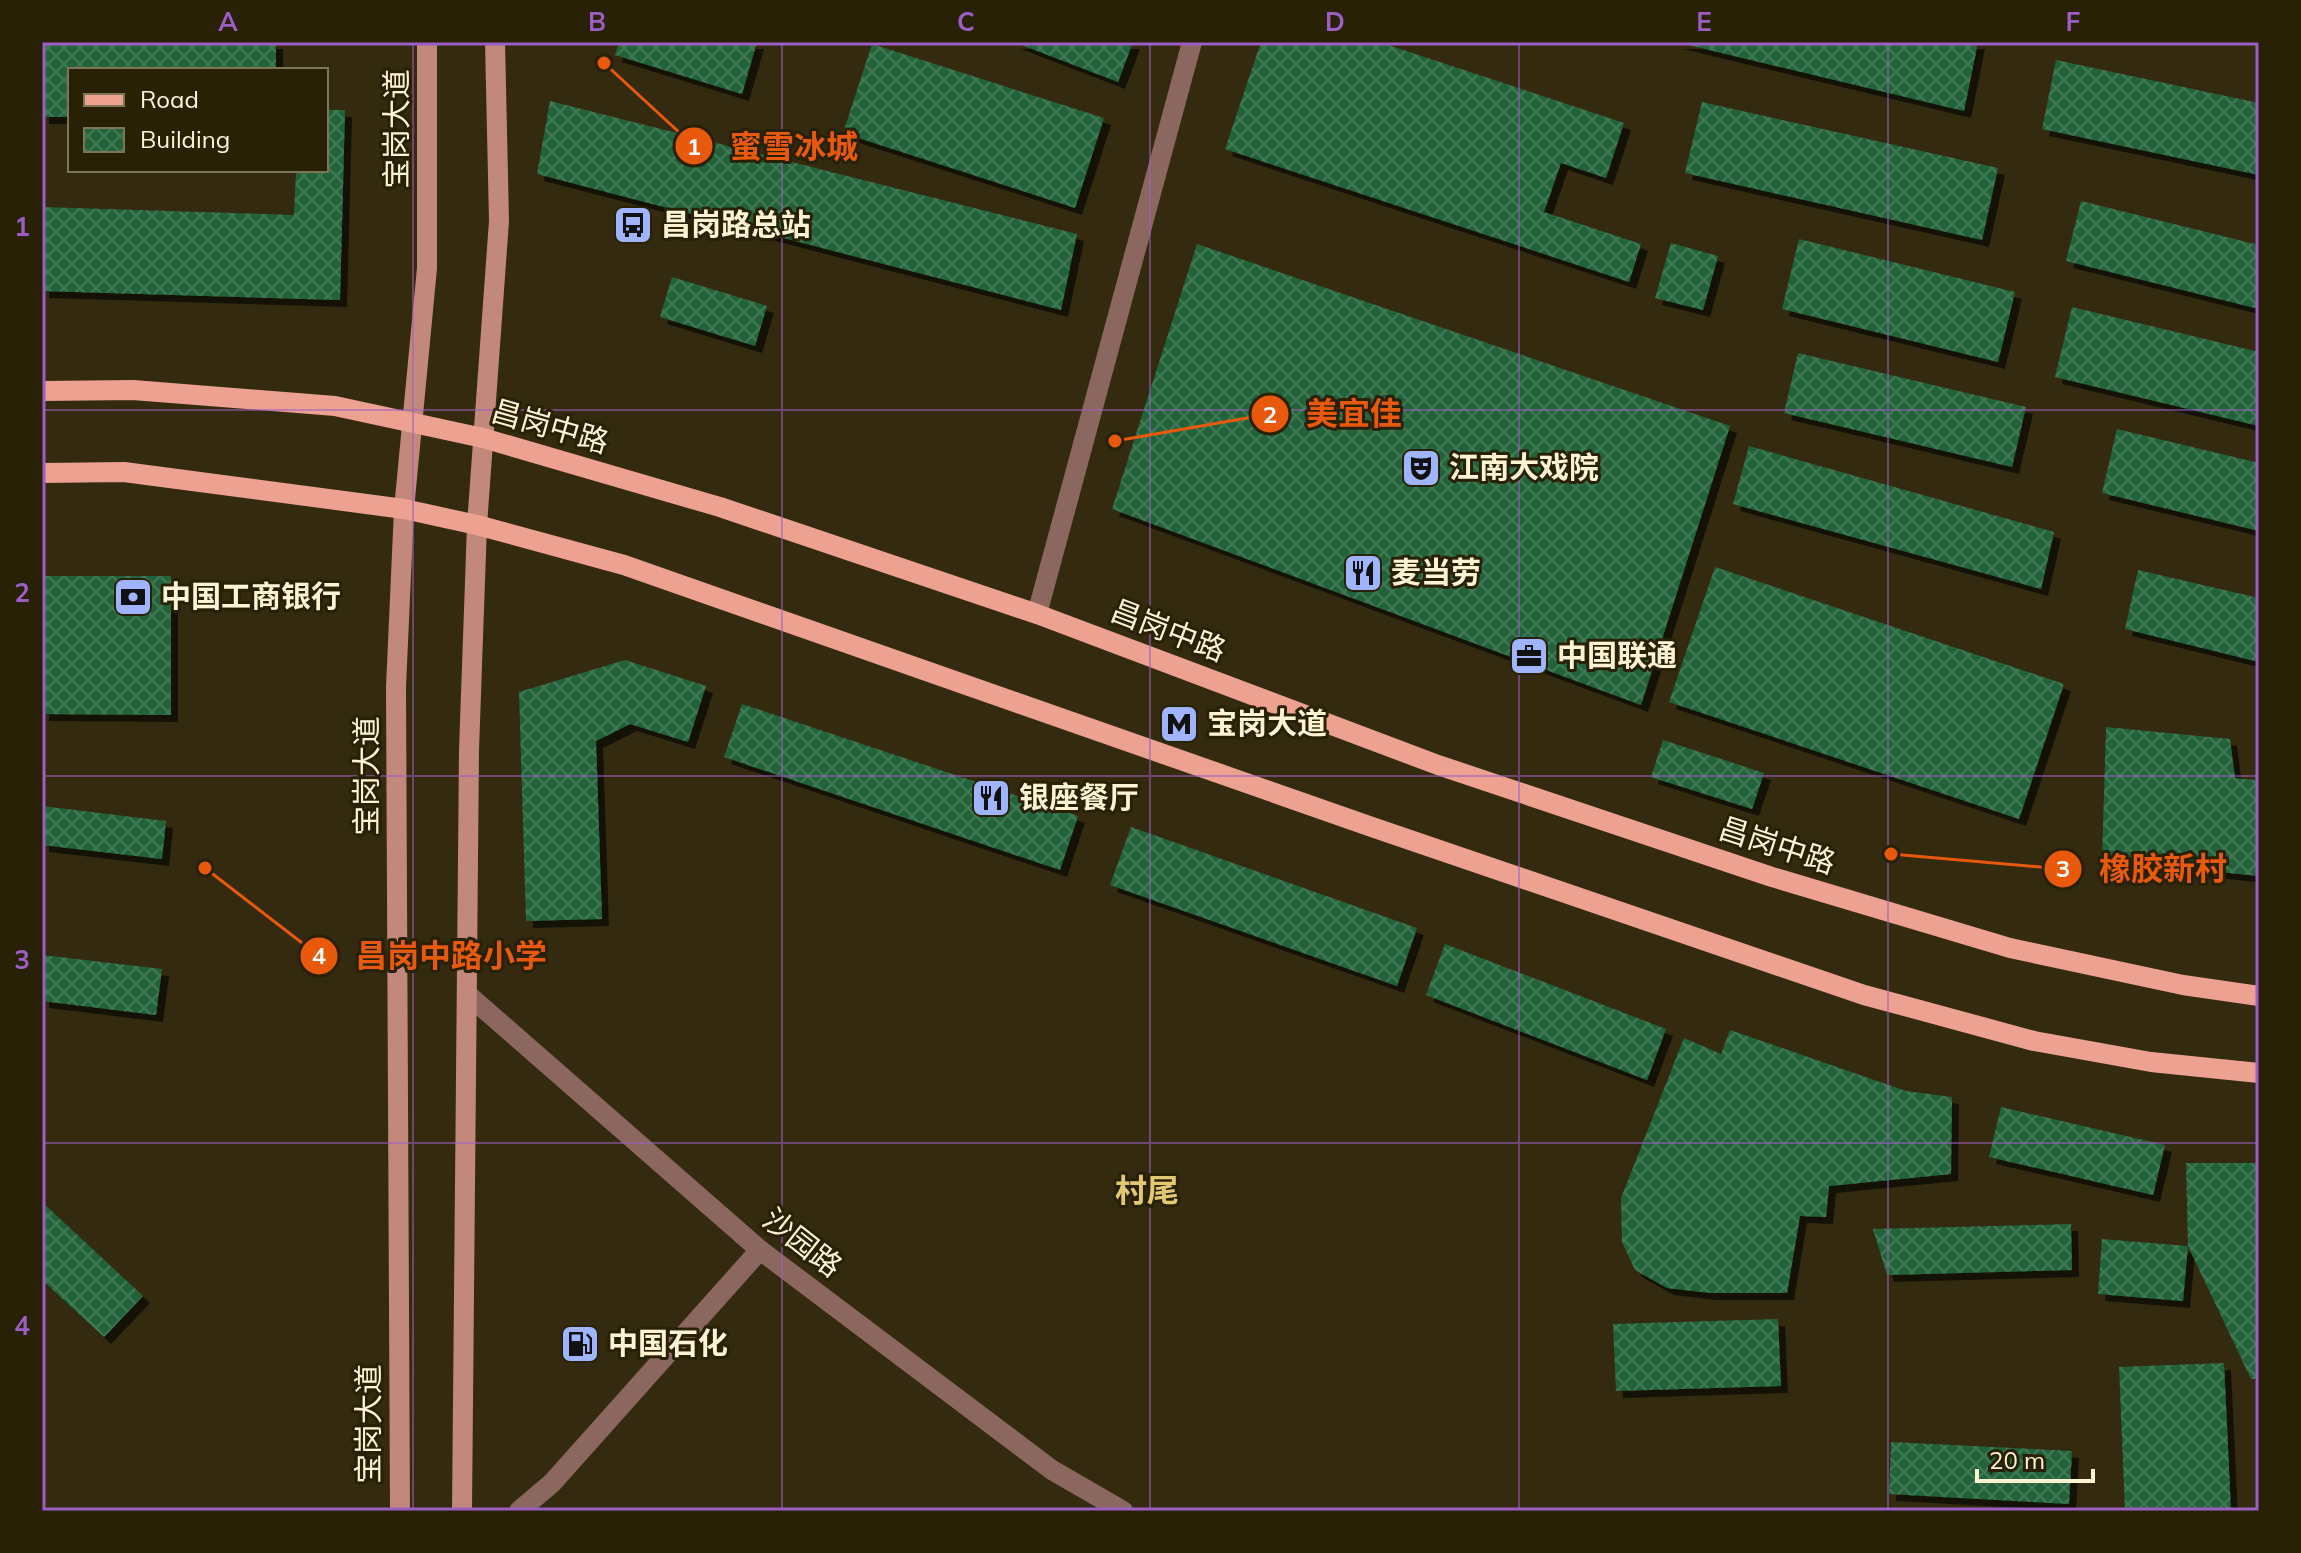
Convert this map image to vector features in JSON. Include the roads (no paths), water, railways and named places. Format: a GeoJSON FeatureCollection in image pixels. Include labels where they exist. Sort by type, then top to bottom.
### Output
{"type":"FeatureCollection","features":[{"type":"Feature","properties":{"kind":"main road","name":"宝岗大道"},"geometry":{"type":"LineString","coordinates":[[400,1511],[396,687],[404,509],[427,268],[427,42]]}},
{"type":"Feature","properties":{"kind":"main road"},"geometry":{"type":"LineString","coordinates":[[462,1511],[469,750],[477,525],[499,221],[495,42]]}},
{"type":"Feature","properties":{"kind":"main road","name":"昌岗中路"},"geometry":{"type":"LineString","coordinates":[[42,391],[133,390],[335,406],[483,438],[720,507],[1037,614],[1438,765],[1772,877],[2010,948],[2183,985],[2259,996]]}},
{"type":"Feature","properties":{"kind":"main road"},"geometry":{"type":"LineString","coordinates":[[42,473],[124,472],[404,509],[477,525],[624,565],[1369,826],[1864,995],[2034,1041],[2151,1062],[2259,1073]]}},
{"type":"Feature","properties":{"kind":"street"},"geometry":{"type":"LineString","coordinates":[[1037,614],[1192,42]]}},
{"type":"Feature","properties":{"kind":"street","name":"沙园路"},"geometry":{"type":"LineString","coordinates":[[467,994],[760,1250],[1052,1470],[1123,1511]]}},
{"type":"Feature","properties":{"kind":"street"},"geometry":{"type":"LineString","coordinates":[[519,1511],[552,1483],[760,1250]]}},
{"type":"Feature","properties":{"kind":"place","name":"蜜雪冰城"},"geometry":{"type":"Point","coordinates":[604,63]}},
{"type":"Feature","properties":{"kind":"place","name":"昌岗路总站"},"geometry":{"type":"Point","coordinates":[633,225]}},
{"type":"Feature","properties":{"kind":"place","name":"美宜佳"},"geometry":{"type":"Point","coordinates":[1115,441]}},
{"type":"Feature","properties":{"kind":"place","name":"江南大戏院"},"geometry":{"type":"Point","coordinates":[1421,468]}},
{"type":"Feature","properties":{"kind":"place","name":"麦当劳"},"geometry":{"type":"Point","coordinates":[1363,573]}},
{"type":"Feature","properties":{"kind":"place","name":"中国工商银行"},"geometry":{"type":"Point","coordinates":[133,597]}},
{"type":"Feature","properties":{"kind":"place","name":"中国联通"},"geometry":{"type":"Point","coordinates":[1529,656]}},
{"type":"Feature","properties":{"kind":"place","name":"宝岗大道"},"geometry":{"type":"Point","coordinates":[1179,724]}},
{"type":"Feature","properties":{"kind":"place","name":"银座餐厅"},"geometry":{"type":"Point","coordinates":[991,798]}},
{"type":"Feature","properties":{"kind":"place","name":"橡胶新村"},"geometry":{"type":"Point","coordinates":[1891,854]}},
{"type":"Feature","properties":{"kind":"place","name":"昌岗中路小学"},"geometry":{"type":"Point","coordinates":[205,868]}},
{"type":"Feature","properties":{"kind":"place","name":"中国石化"},"geometry":{"type":"Point","coordinates":[580,1344]}},
{"type":"Feature","properties":{"kind":"district","name":"村尾"},"geometry":{"type":"Point","coordinates":[1147,1191]}}]}
